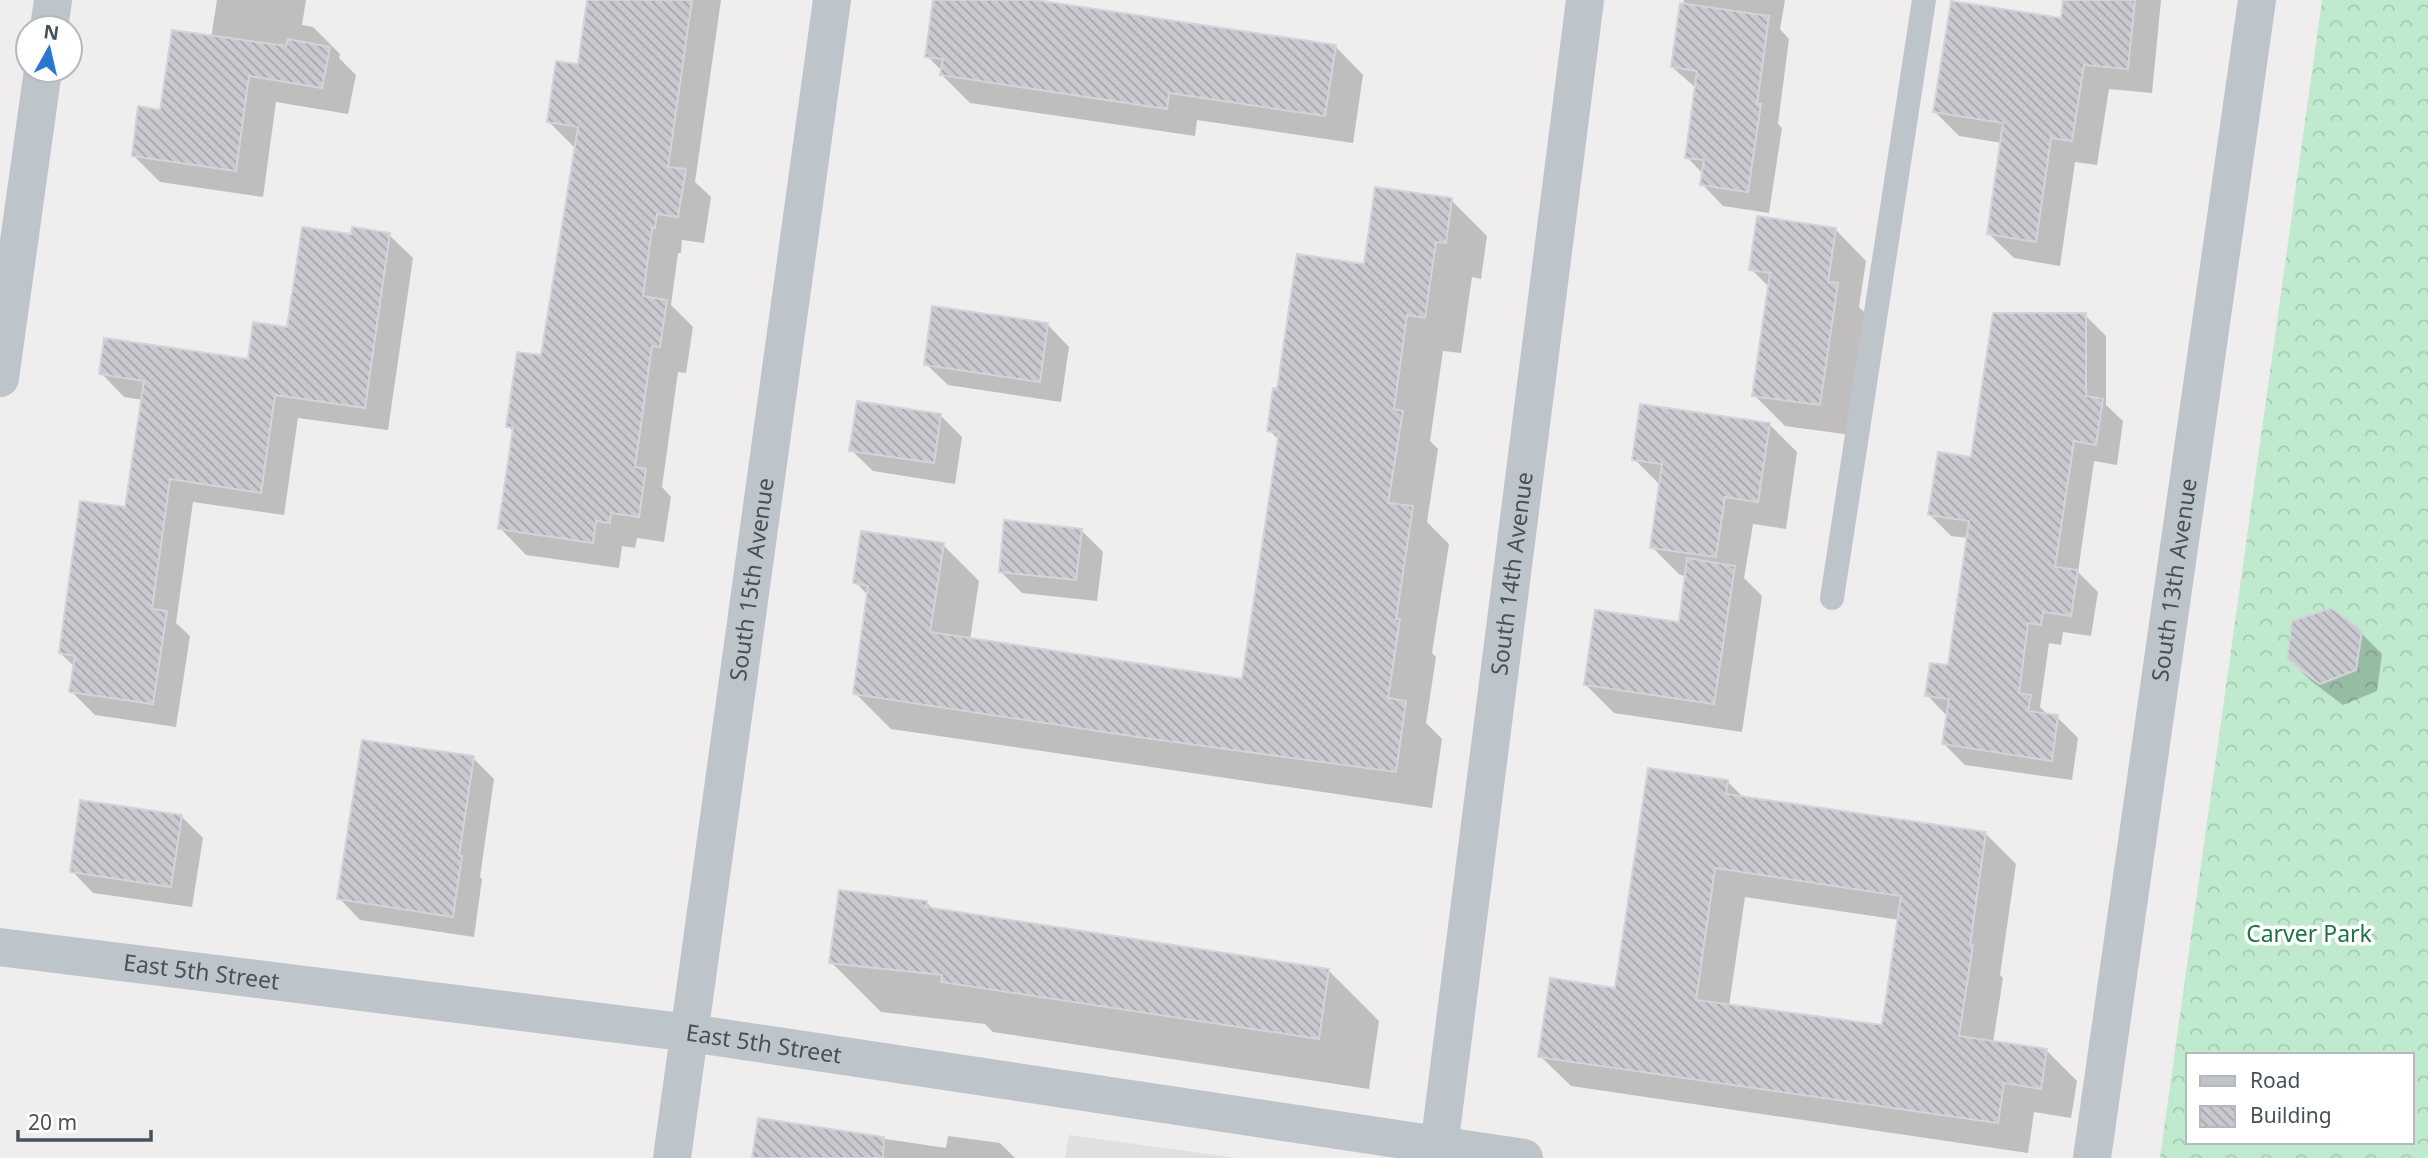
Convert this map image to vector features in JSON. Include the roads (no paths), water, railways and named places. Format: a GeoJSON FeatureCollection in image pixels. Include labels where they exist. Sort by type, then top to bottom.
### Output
{"type":"FeatureCollection","features":[{"type":"Feature","properties":{"kind":"street","name":"South 15th Avenue"},"geometry":{"type":"LineString","coordinates":[[673,1158],[832,0]]}},
{"type":"Feature","properties":{"kind":"street","name":"South 14th Avenue"},"geometry":{"type":"LineString","coordinates":[[1439,1147],[1585,0]]}},
{"type":"Feature","properties":{"kind":"street","name":"South 13th Avenue"},"geometry":{"type":"LineString","coordinates":[[2092,1158],[2257,0]]}},
{"type":"Feature","properties":{"kind":"street"},"geometry":{"type":"LineString","coordinates":[[0,378],[41,84]]}},
{"type":"Feature","properties":{"kind":"street","name":"East 5th Street"},"geometry":{"type":"LineString","coordinates":[[0,947],[690,1033],[1524,1158]]}},
{"type":"Feature","properties":{"kind":"lane"},"geometry":{"type":"LineString","coordinates":[[1832,598],[1924,0]]}},
{"type":"Feature","properties":{"kind":"park label","name":"Carver Park"},"geometry":{"type":"Point","coordinates":[2309,934]}}]}
